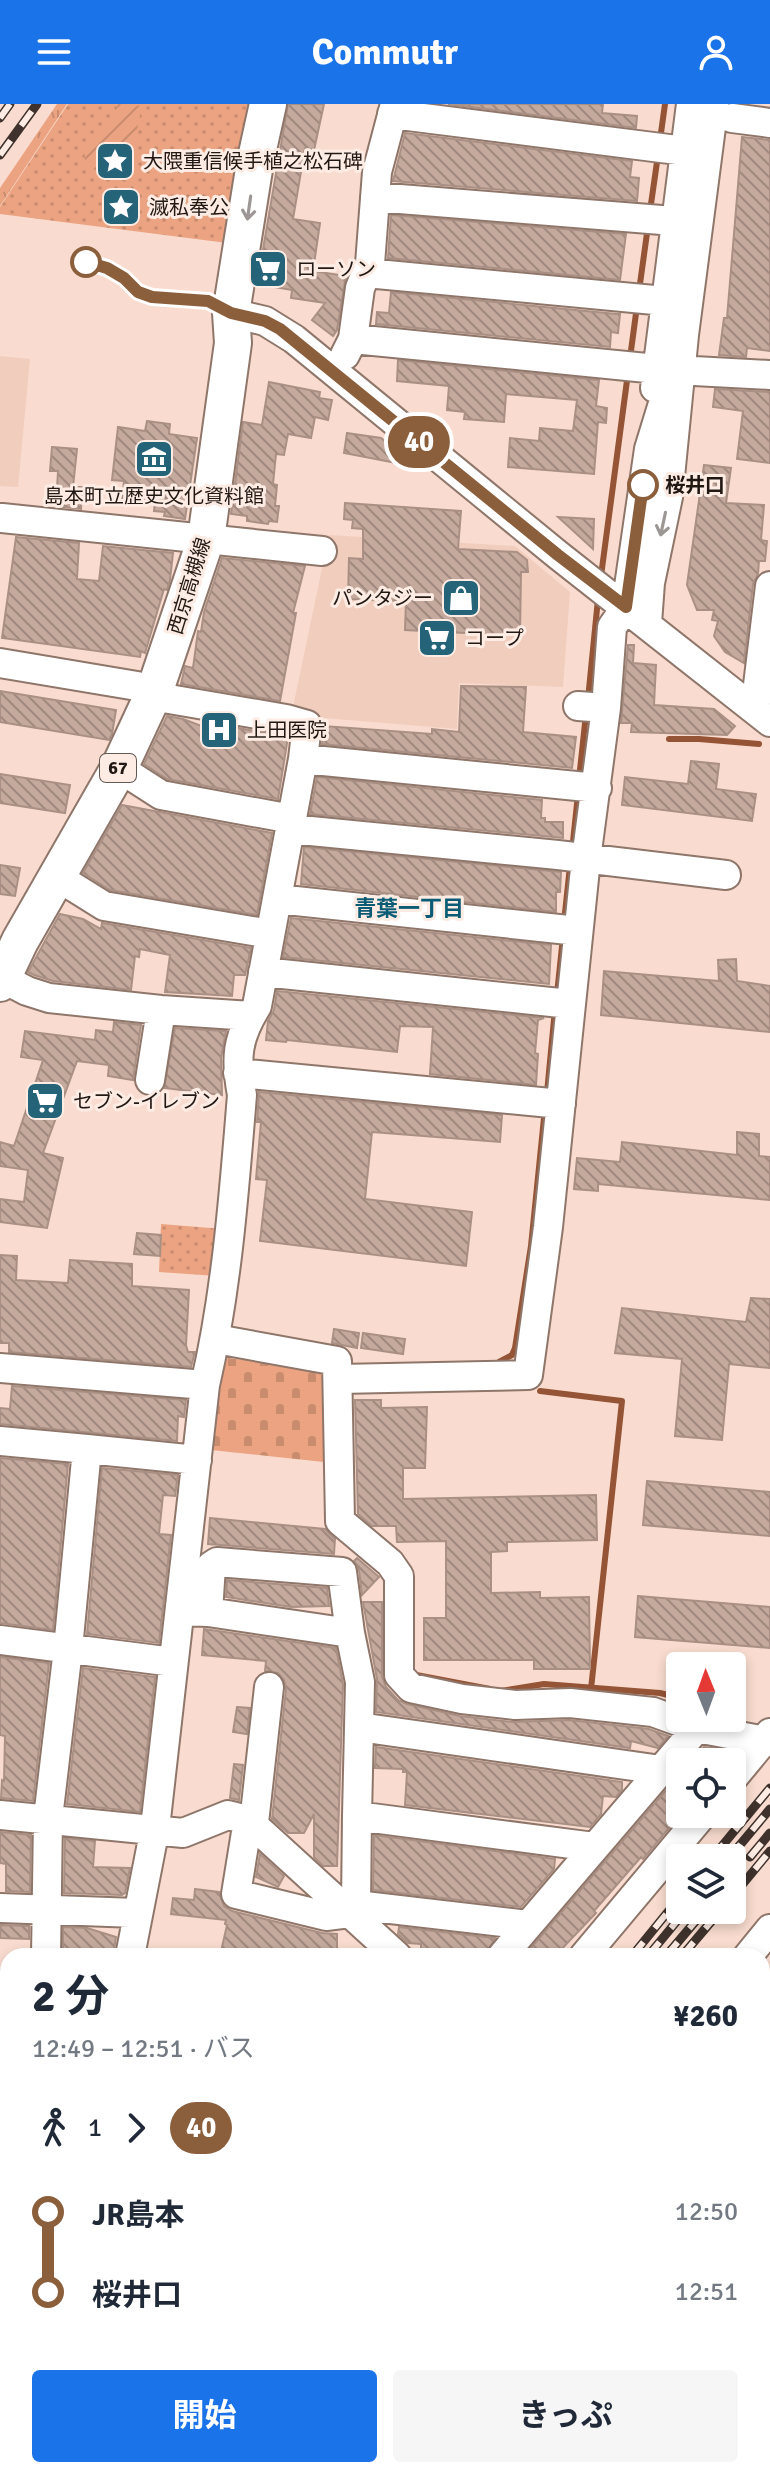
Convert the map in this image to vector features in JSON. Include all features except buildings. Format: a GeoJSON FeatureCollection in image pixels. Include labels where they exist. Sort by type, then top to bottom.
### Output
{"type":"FeatureCollection","features":[{"type":"Feature","properties":{"kind":"main road","name":"西京高槻線"},"geometry":{"type":"LineString","coordinates":[[1,981],[56,876],[119,768],[154,693],[206,539],[233,343],[231,313],[255,163],[268,104]]}},
{"type":"Feature","properties":{"kind":"street"},"geometry":{"type":"LineString","coordinates":[[661,454],[657,369],[691,104]]}},
{"type":"Feature","properties":{"kind":"street"},"geometry":{"type":"LineString","coordinates":[[336,374],[353,339],[360,288],[370,264],[375,197],[382,150],[393,109],[685,151]]}},
{"type":"Feature","properties":{"kind":"street"},"geometry":{"type":"LineString","coordinates":[[726,109],[770,123]]}},
{"type":"Feature","properties":{"kind":"street"},"geometry":{"type":"LineString","coordinates":[[637,615],[661,454],[726,109]]}},
{"type":"Feature","properties":{"kind":"street"},"geometry":{"type":"LineString","coordinates":[[661,454],[694,371],[726,109]]}},
{"type":"Feature","properties":{"kind":"street"},"geometry":{"type":"LineString","coordinates":[[375,197],[674,221]]}},
{"type":"Feature","properties":{"kind":"street"},"geometry":{"type":"LineString","coordinates":[[366,273],[665,301]]}},
{"type":"Feature","properties":{"kind":"street"},"geometry":{"type":"LineString","coordinates":[[231,313],[265,321],[280,329],[762,716]]}},
{"type":"Feature","properties":{"kind":"street"},"geometry":{"type":"LineString","coordinates":[[353,339],[657,369]]}},
{"type":"Feature","properties":{"kind":"street"},"geometry":{"type":"LineString","coordinates":[[694,371],[770,375]]}},
{"type":"Feature","properties":{"kind":"street"},"geometry":{"type":"LineString","coordinates":[[1,521],[322,551]]}},
{"type":"Feature","properties":{"kind":"street"},"geometry":{"type":"LineString","coordinates":[[762,716],[770,586]]}},
{"type":"Feature","properties":{"kind":"street"},"geometry":{"type":"LineString","coordinates":[[216,1339],[339,1372],[528,1375],[561,1104],[559,1024],[575,857],[594,707],[612,627],[637,615]]}},
{"type":"Feature","properties":{"kind":"street"},"geometry":{"type":"LineString","coordinates":[[0,663],[137,686],[169,699],[307,725],[257,1006],[242,1031],[238,1073],[242,1095],[231,1233],[216,1339],[205,1385],[197,1460],[194,1612]]}},
{"type":"Feature","properties":{"kind":"street"},"geometry":{"type":"LineString","coordinates":[[303,759],[584,787]]}},
{"type":"Feature","properties":{"kind":"street"},"geometry":{"type":"LineString","coordinates":[[119,768],[161,795],[291,824],[726,875]]}},
{"type":"Feature","properties":{"kind":"street"},"geometry":{"type":"LineString","coordinates":[[56,876],[104,906],[270,934]]}},
{"type":"Feature","properties":{"kind":"street"},"geometry":{"type":"LineString","coordinates":[[277,899],[568,930]]}},
{"type":"Feature","properties":{"kind":"street"},"geometry":{"type":"LineString","coordinates":[[263,972],[559,1024]]}},
{"type":"Feature","properties":{"kind":"street"},"geometry":{"type":"LineString","coordinates":[[1,981],[49,998],[251,1016]]}},
{"type":"Feature","properties":{"kind":"street"},"geometry":{"type":"LineString","coordinates":[[150,1080],[161,1010]]}},
{"type":"Feature","properties":{"kind":"street"},"geometry":{"type":"LineString","coordinates":[[238,1073],[561,1104]]}},
{"type":"Feature","properties":{"kind":"street"},"geometry":{"type":"LineString","coordinates":[[0,1368],[205,1385]]}},
{"type":"Feature","properties":{"kind":"street"},"geometry":{"type":"LineString","coordinates":[[339,1372],[340,1521],[390,1563],[399,1576],[399,1670],[411,1688],[462,1699],[515,1705],[570,1703],[653,1712],[666,1717]]}},
{"type":"Feature","properties":{"kind":"street"},"geometry":{"type":"LineString","coordinates":[[0,1441],[197,1460]]}},
{"type":"Feature","properties":{"kind":"street"},"geometry":{"type":"LineString","coordinates":[[46,1948],[48,1818],[87,1449]]}},
{"type":"Feature","properties":{"kind":"street"},"geometry":{"type":"LineString","coordinates":[[131,1948],[136,1913],[162,1829],[173,1662],[211,1566],[217,1562],[342,1572],[357,1672],[359,1727],[353,1909]]}},
{"type":"Feature","properties":{"kind":"street"},"geometry":{"type":"LineString","coordinates":[[194,1612],[350,1633]]}},
{"type":"Feature","properties":{"kind":"street"},"geometry":{"type":"LineString","coordinates":[[0,1640],[173,1662]]}},
{"type":"Feature","properties":{"kind":"street"},"geometry":{"type":"LineString","coordinates":[[269,1687],[236,1894],[326,1916],[353,1909],[528,1925]]}},
{"type":"Feature","properties":{"kind":"street"},"geometry":{"type":"LineString","coordinates":[[359,1727],[661,1770]]}},
{"type":"Feature","properties":{"kind":"street"},"geometry":{"type":"LineString","coordinates":[[509,1948],[694,1732]]}},
{"type":"Feature","properties":{"kind":"street"},"geometry":{"type":"LineString","coordinates":[[723,1732],[768,1739]]}},
{"type":"Feature","properties":{"kind":"street"},"geometry":{"type":"LineString","coordinates":[[746,1763],[768,1739]]}},
{"type":"Feature","properties":{"kind":"street"},"geometry":{"type":"LineString","coordinates":[[0,1815],[183,1833],[249,1817]]}},
{"type":"Feature","properties":{"kind":"street"},"geometry":{"type":"LineString","coordinates":[[357,1816],[594,1847]]}},
{"type":"Feature","properties":{"kind":"street"},"geometry":{"type":"LineString","coordinates":[[249,1817],[353,1909],[390,1948]]}},
{"type":"Feature","properties":{"kind":"street"},"geometry":{"type":"LineString","coordinates":[[591,1948],[691,1828]]}},
{"type":"Feature","properties":{"kind":"street"},"geometry":{"type":"LineString","coordinates":[[0,1908],[136,1913]]}},
{"type":"Feature","properties":{"kind":"street"},"geometry":{"type":"LineString","coordinates":[[755,1948],[770,1929]]}},
{"type":"Feature","properties":{"kind":"shaded area"},"geometry":{"type":"Polygon","coordinates":[[[0,356],[30,359],[18,487],[0,486],[0,356]]]}},
{"type":"Feature","properties":{"kind":"shaded area","name":"コープ"},"geometry":{"type":"Polygon","coordinates":[[[329,535],[515,546],[570,592],[563,687],[459,683],[457,729],[300,716],[293,707],[329,535]]]}},
{"type":"Feature","properties":{"kind":"green space"},"geometry":{"type":"Polygon","coordinates":[[[57,104],[67,104],[0,206],[0,188],[57,104]]]}},
{"type":"Feature","properties":{"kind":"green space"},"geometry":{"type":"Polygon","coordinates":[[[68,104],[257,104],[235,244],[0,214],[0,207],[68,104]]]}},
{"type":"Feature","properties":{"kind":"green space"},"geometry":{"type":"Polygon","coordinates":[[[118,104],[142,106],[127,176],[105,179],[85,162],[86,148],[90,138],[111,127],[118,104]]]}},
{"type":"Feature","properties":{"kind":"green space"},"geometry":{"type":"Polygon","coordinates":[[[161,1224],[223,1229],[217,1276],[159,1272],[161,1224]]]}},
{"type":"Feature","properties":{"kind":"green space"},"geometry":{"type":"Polygon","coordinates":[[[228,1358],[325,1369],[333,1463],[211,1450],[222,1362],[228,1358]]]}},
{"type":"Feature","properties":{"kind":"waterway"},"geometry":{"type":"LineString","coordinates":[[660,140],[665,104]]}},
{"type":"Feature","properties":{"kind":"waterway"},"geometry":{"type":"LineString","coordinates":[[650,211],[658,155]]}},
{"type":"Feature","properties":{"kind":"waterway"},"geometry":{"type":"LineString","coordinates":[[639,291],[648,226]]}},
{"type":"Feature","properties":{"kind":"waterway"},"geometry":{"type":"LineString","coordinates":[[630,358],[637,306]]}},
{"type":"Feature","properties":{"kind":"waterway"},"geometry":{"type":"LineString","coordinates":[[601,576],[628,373]]}},
{"type":"Feature","properties":{"kind":"waterway"},"geometry":{"type":"LineString","coordinates":[[588,699],[598,599]]}},
{"type":"Feature","properties":{"kind":"waterway"},"geometry":{"type":"LineString","coordinates":[[579,779],[586,714]]}},
{"type":"Feature","properties":{"kind":"waterway"},"geometry":{"type":"LineString","coordinates":[[669,739],[759,744]]}},
{"type":"Feature","properties":{"kind":"waterway"},"geometry":{"type":"LineString","coordinates":[[572,851],[578,794]]}},
{"type":"Feature","properties":{"kind":"waterway"},"geometry":{"type":"LineString","coordinates":[[564,922],[570,866]]}},
{"type":"Feature","properties":{"kind":"waterway"},"geometry":{"type":"LineString","coordinates":[[557,994],[563,937]]}},
{"type":"Feature","properties":{"kind":"waterway"},"geometry":{"type":"LineString","coordinates":[[547,1093],[555,1009]]}},
{"type":"Feature","properties":{"kind":"waterway"},"geometry":{"type":"LineString","coordinates":[[499,1362],[512,1355],[515,1348],[531,1246],[545,1108]]}},
{"type":"Feature","properties":{"kind":"waterway"},"geometry":{"type":"LineString","coordinates":[[540,1391],[622,1401],[591,1689]]}},
{"type":"Feature","properties":{"kind":"waterway"},"geometry":{"type":"LineString","coordinates":[[411,1674],[490,1689]]}},
{"type":"Feature","properties":{"kind":"waterway"},"geometry":{"type":"LineString","coordinates":[[501,1691],[544,1684],[666,1694]]}},
{"type":"Feature","properties":{"kind":"railway"},"geometry":{"type":"LineString","coordinates":[[0,118],[10,104]]}},
{"type":"Feature","properties":{"kind":"railway"},"geometry":{"type":"LineString","coordinates":[[0,155],[37,104]]}},
{"type":"Feature","properties":{"kind":"railway"},"geometry":{"type":"LineString","coordinates":[[724,1844],[770,1788]]}},
{"type":"Feature","properties":{"kind":"railway"},"geometry":{"type":"LineString","coordinates":[[741,1844],[770,1809]]}},
{"type":"Feature","properties":{"kind":"railway"},"geometry":{"type":"LineString","coordinates":[[750,1857],[770,1833]]}},
{"type":"Feature","properties":{"kind":"railway"},"geometry":{"type":"LineString","coordinates":[[746,1880],[770,1851]]}},
{"type":"Feature","properties":{"kind":"railway"},"geometry":{"type":"LineString","coordinates":[[639,1948],[666,1914]]}},
{"type":"Feature","properties":{"kind":"railway"},"geometry":{"type":"LineString","coordinates":[[655,1948],[674,1924]]}},
{"type":"Feature","properties":{"kind":"railway"},"geometry":{"type":"LineString","coordinates":[[673,1948],[693,1924]]}},
{"type":"Feature","properties":{"kind":"railway"},"geometry":{"type":"LineString","coordinates":[[689,1948],[709,1924]]}},
{"type":"Feature","properties":{"kind":"bus line","name":"40"},"geometry":{"type":"LineString","coordinates":[[86,262],[107,268],[124,278],[138,292],[152,297],[208,301],[231,313],[265,321],[280,329],[626,607],[643,485]]}},
{"type":"Feature","properties":{"kind":"place","name":"大隈重信候手植之松石碑"},"geometry":{"type":"Point","coordinates":[115,161]}},
{"type":"Feature","properties":{"kind":"place","name":"滅私奉公"},"geometry":{"type":"Point","coordinates":[121,207]}},
{"type":"Feature","properties":{"kind":"place","name":"ローソン"},"geometry":{"type":"Point","coordinates":[268,269]}},
{"type":"Feature","properties":{"kind":"place","name":"島本町立歴史文化資料館"},"geometry":{"type":"Point","coordinates":[154,459]}},
{"type":"Feature","properties":{"kind":"place","name":"桜井口"},"geometry":{"type":"Point","coordinates":[643,485]}},
{"type":"Feature","properties":{"kind":"place","name":"パンタジー"},"geometry":{"type":"Point","coordinates":[461,598]}},
{"type":"Feature","properties":{"kind":"place","name":"コープ"},"geometry":{"type":"Point","coordinates":[437,638]}},
{"type":"Feature","properties":{"kind":"place","name":"上田医院"},"geometry":{"type":"Point","coordinates":[219,730]}},
{"type":"Feature","properties":{"kind":"place","name":"セブン-イレブン"},"geometry":{"type":"Point","coordinates":[45,1101]}},
{"type":"Feature","properties":{"kind":"district","name":"青葉一丁目"},"geometry":{"type":"Point","coordinates":[409,908]}}]}
